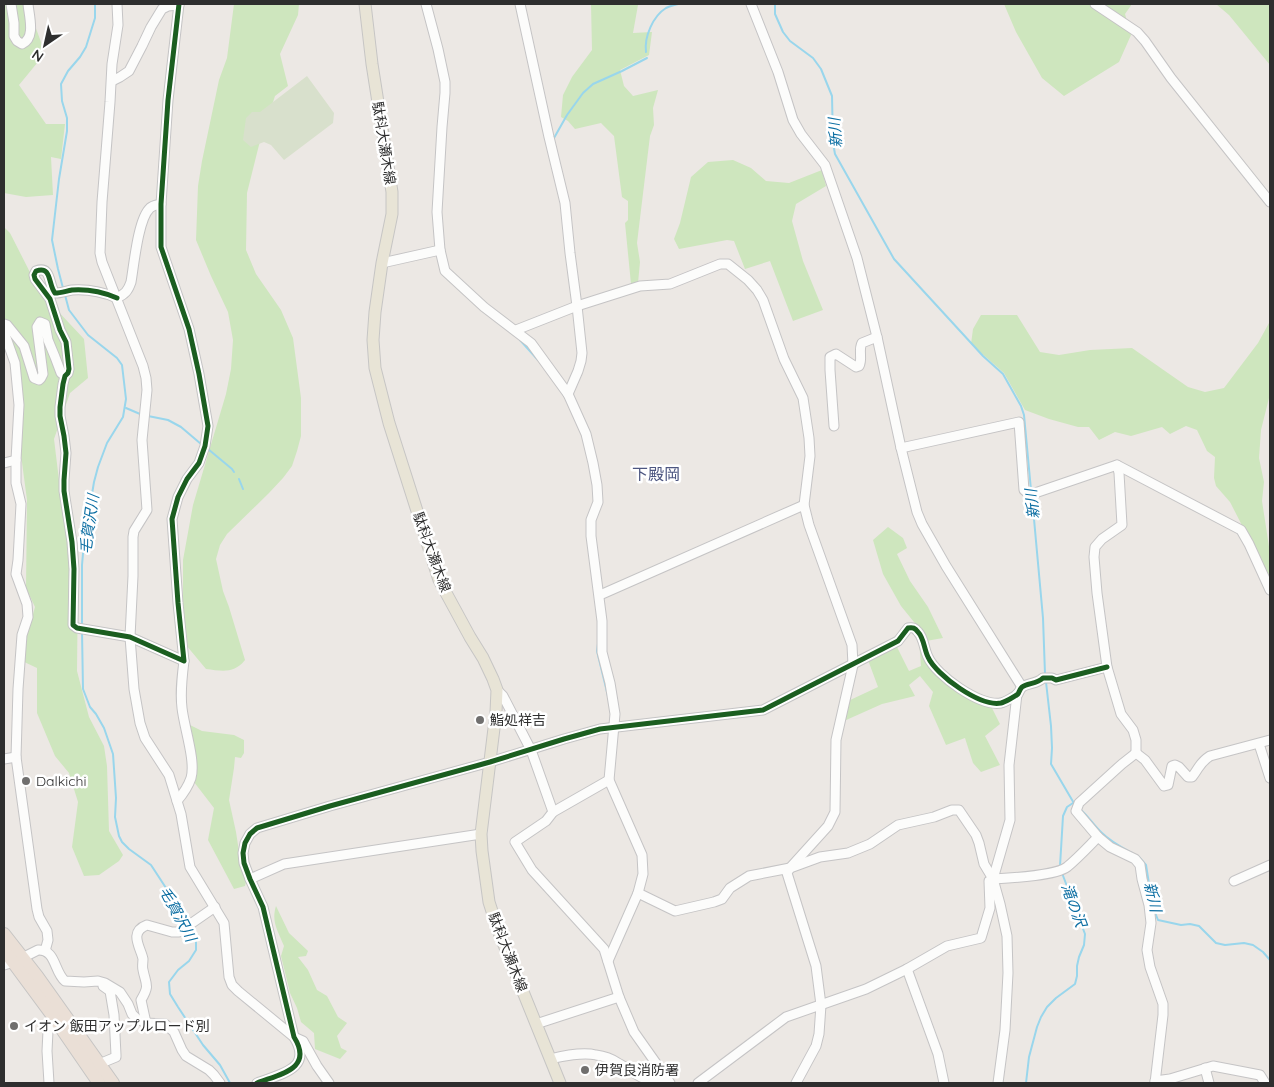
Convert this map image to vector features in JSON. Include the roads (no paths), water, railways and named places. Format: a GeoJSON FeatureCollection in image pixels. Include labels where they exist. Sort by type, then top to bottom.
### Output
{"type":"FeatureCollection","features":[{"type":"Feature","properties":{"kind":"highway"},"geometry":{"type":"LineString","coordinates":[[4,934],[14,961],[37,976],[112,1083]]}},
{"type":"Feature","properties":{"kind":"highway"},"geometry":{"type":"LineString","coordinates":[[4,950],[14,961],[99,1083]]}},
{"type":"Feature","properties":{"kind":"main road","name":"駄科大瀬木線"},"geometry":{"type":"LineString","coordinates":[[365,4],[373,73],[392,192],[392,214],[375,312],[373,340],[375,368],[387,417],[439,580],[483,658],[497,690],[482,834],[483,859],[489,902],[498,930],[560,1083]]}},
{"type":"Feature","properties":{"kind":"street"},"geometry":{"type":"LineString","coordinates":[[11,4],[14,36],[16,41],[22,44],[27,42],[31,31],[28,4]]}},
{"type":"Feature","properties":{"kind":"street"},"geometry":{"type":"LineString","coordinates":[[117,4],[118,25],[112,64],[101,204],[100,252],[102,262],[143,366],[147,390],[142,440],[147,510],[133,537],[130,637],[134,689],[142,731],[169,775],[177,801],[190,867],[224,923],[228,970],[232,985],[298,1042],[300,1059],[296,1066],[257,1083]]}},
{"type":"Feature","properties":{"kind":"street"},"geometry":{"type":"LineString","coordinates":[[112,81],[129,70],[150,27],[162,10],[168,6],[179,4],[168,100],[161,204],[162,247],[190,329],[208,426],[205,446],[199,463],[187,479],[178,496],[172,519],[184,661],[182,705],[193,764],[192,777],[187,788],[177,801]]}},
{"type":"Feature","properties":{"kind":"street"},"geometry":{"type":"LineString","coordinates":[[426,4],[438,49],[446,93],[437,212],[440,250],[445,271],[484,307],[531,343],[568,394],[586,434],[593,463],[598,502],[592,520],[591,536],[600,595],[602,652],[615,714],[607,781],[642,855],[643,874],[638,892],[608,961]]}},
{"type":"Feature","properties":{"kind":"street"},"geometry":{"type":"LineString","coordinates":[[520,4],[565,203],[582,361],[568,394]]}},
{"type":"Feature","properties":{"kind":"street"},"geometry":{"type":"LineString","coordinates":[[698,1083],[786,1017],[866,989],[907,969],[947,946],[981,938],[990,908],[989,881],[993,879],[1010,820],[1009,764],[1020,691],[946,566],[917,512],[901,448],[878,337],[857,258],[825,165],[801,134],[794,120],[778,72],[751,4]]}},
{"type":"Feature","properties":{"kind":"street"},"geometry":{"type":"LineString","coordinates":[[1095,4],[1137,32],[1145,41],[1170,78],[1270,202]]}},
{"type":"Feature","properties":{"kind":"street"},"geometry":{"type":"LineString","coordinates":[[161,204],[151,206],[142,223],[129,290],[124,295],[117,298],[99,292],[55,292],[52,290],[49,275],[46,271],[36,271],[34,276],[50,299],[66,342],[69,369],[65,376],[60,416],[66,453],[64,491],[74,569],[73,625],[130,637],[184,661]]}},
{"type":"Feature","properties":{"kind":"street"},"geometry":{"type":"LineString","coordinates":[[382,263],[440,250]]}},
{"type":"Feature","properties":{"kind":"street"},"geometry":{"type":"LineString","coordinates":[[516,330],[577,306],[640,286],[670,284],[720,264],[728,264],[748,280],[763,300],[784,359],[803,398],[810,456],[804,505],[809,526],[852,645],[853,665],[836,740],[835,812],[828,826],[790,868],[787,874],[816,966],[821,1005],[816,1046],[796,1083]]}},
{"type":"Feature","properties":{"kind":"street"},"geometry":{"type":"LineString","coordinates":[[4,324],[7,325],[24,346],[34,378],[39,380],[42,374],[37,327],[40,322],[45,324],[48,340],[61,374],[65,376]]}},
{"type":"Feature","properties":{"kind":"street"},"geometry":{"type":"LineString","coordinates":[[4,332],[15,363],[19,405],[16,483],[21,504],[16,574],[27,604],[28,617],[22,635],[16,757],[37,909],[47,931],[48,940],[45,951]]}},
{"type":"Feature","properties":{"kind":"street"},"geometry":{"type":"LineString","coordinates":[[834,426],[830,357],[836,354],[856,367],[859,366],[862,343],[878,337]]}},
{"type":"Feature","properties":{"kind":"street"},"geometry":{"type":"LineString","coordinates":[[901,448],[1019,422],[1024,490],[1032,493],[1117,465],[1241,530],[1270,590]]}},
{"type":"Feature","properties":{"kind":"street"},"geometry":{"type":"LineString","coordinates":[[4,463],[16,460]]}},
{"type":"Feature","properties":{"kind":"street"},"geometry":{"type":"LineString","coordinates":[[1117,465],[1122,525],[1102,539],[1096,548],[1094,557],[1107,667],[1120,714],[1133,730],[1136,740],[1136,753]]}},
{"type":"Feature","properties":{"kind":"street"},"geometry":{"type":"LineString","coordinates":[[600,595],[804,505]]}},
{"type":"Feature","properties":{"kind":"street"},"geometry":{"type":"LineString","coordinates":[[294,1037],[263,907],[244,863],[245,843],[250,834],[257,828],[600,730],[763,710],[898,641],[908,628],[912,627],[921,635],[928,658],[939,672],[966,692],[986,701],[1000,704],[1046,678],[1056,680],[1107,667]]}},
{"type":"Feature","properties":{"kind":"street"},"geometry":{"type":"LineString","coordinates":[[497,690],[503,696],[531,750],[553,812]]}},
{"type":"Feature","properties":{"kind":"street"},"geometry":{"type":"LineString","coordinates":[[1136,753],[1145,760],[1164,786],[1168,785],[1172,766],[1179,767],[1188,777],[1192,777],[1201,761],[1210,756],[1270,740]]}},
{"type":"Feature","properties":{"kind":"street"},"geometry":{"type":"LineString","coordinates":[[1259,744],[1270,778]]}},
{"type":"Feature","properties":{"kind":"street"},"geometry":{"type":"LineString","coordinates":[[1136,753],[1122,764],[1078,808],[1098,837],[1110,847],[1135,859],[1140,865],[1151,923],[1147,950],[1150,967],[1163,1004],[1155,1082],[1213,1066],[1260,1075],[1265,1083]]}},
{"type":"Feature","properties":{"kind":"street"},"geometry":{"type":"LineString","coordinates":[[4,759],[16,757]]}},
{"type":"Feature","properties":{"kind":"street"},"geometry":{"type":"LineString","coordinates":[[607,781],[553,812],[546,821],[515,842],[532,870],[604,950],[619,997],[634,1032],[669,1082]]}},
{"type":"Feature","properties":{"kind":"street"},"geometry":{"type":"LineString","coordinates":[[638,892],[675,911],[722,899],[730,888],[749,876],[790,868],[820,857],[848,853],[870,844],[898,825],[934,817],[952,810],[959,810],[976,835],[984,864],[993,879],[1007,936],[1008,973],[1005,1030],[998,1083]]}},
{"type":"Feature","properties":{"kind":"street"},"geometry":{"type":"LineString","coordinates":[[250,879],[284,864],[482,834]]}},
{"type":"Feature","properties":{"kind":"street"},"geometry":{"type":"LineString","coordinates":[[993,879],[1025,877],[1061,870],[1098,837]]}},
{"type":"Feature","properties":{"kind":"street"},"geometry":{"type":"LineString","coordinates":[[1234,880],[1270,865]]}},
{"type":"Feature","properties":{"kind":"street"},"geometry":{"type":"LineString","coordinates":[[146,1023],[141,1000],[146,992],[147,983],[142,970],[143,958],[137,945],[137,935],[140,928],[146,925],[179,932],[215,907]]}},
{"type":"Feature","properties":{"kind":"street"},"geometry":{"type":"LineString","coordinates":[[14,961],[38,950],[45,951],[53,958],[59,975],[65,981],[98,981],[106,983],[120,992],[132,1014],[137,1019],[146,1023],[165,1024],[174,1032],[186,1056],[209,1070],[220,1083]]}},
{"type":"Feature","properties":{"kind":"street"},"geometry":{"type":"LineString","coordinates":[[907,969],[938,1054],[944,1083]]}},
{"type":"Feature","properties":{"kind":"street"},"geometry":{"type":"LineString","coordinates":[[89,982],[110,990],[114,1015],[116,1057],[99,1064]]}},
{"type":"Feature","properties":{"kind":"street"},"geometry":{"type":"LineString","coordinates":[[536,1024],[619,997]]}},
{"type":"Feature","properties":{"kind":"street"},"geometry":{"type":"LineString","coordinates":[[49,1083],[48,1031],[55,1019]]}},
{"type":"Feature","properties":{"kind":"street"},"geometry":{"type":"LineString","coordinates":[[294,1037],[304,1041],[317,1066],[329,1083]]}},
{"type":"Feature","properties":{"kind":"street"},"geometry":{"type":"LineString","coordinates":[[550,1059],[578,1054],[594,1054],[618,1063],[644,1079],[669,1082]]}},
{"type":"Feature","properties":{"kind":"street"},"geometry":{"type":"LineString","coordinates":[[1205,1068],[1209,1083]]}},
{"type":"Feature","properties":{"kind":"waterway","name":"毛賀沢川"},"geometry":{"type":"LineString","coordinates":[[63,288],[52,240],[67,131],[67,118],[62,101],[61,84],[86,47],[95,18],[95,4]]}},
{"type":"Feature","properties":{"kind":"waterway"},"geometry":{"type":"LineString","coordinates":[[646,52],[646,40],[653,21],[666,8],[678,4]]}},
{"type":"Feature","properties":{"kind":"waterway","name":"新川"},"geometry":{"type":"LineString","coordinates":[[775,4],[775,14],[783,32],[790,41],[813,58],[821,69],[832,96],[835,154],[894,259],[983,356],[1003,374],[1021,406],[1024,415],[1031,490]]}},
{"type":"Feature","properties":{"kind":"waterway"},"geometry":{"type":"LineString","coordinates":[[554,138],[567,115],[583,93],[593,84],[647,58]]}},
{"type":"Feature","properties":{"kind":"waterway","name":"毛賀沢川"},"geometry":{"type":"LineString","coordinates":[[65,295],[69,310],[88,335],[117,358],[122,365],[126,399],[123,417],[107,443],[94,482],[82,565],[82,625]]}},
{"type":"Feature","properties":{"kind":"waterway"},"geometry":{"type":"LineString","coordinates":[[520,340],[538,360]]}},
{"type":"Feature","properties":{"kind":"waterway"},"geometry":{"type":"LineString","coordinates":[[126,408],[140,414]]}},
{"type":"Feature","properties":{"kind":"waterway"},"geometry":{"type":"LineString","coordinates":[[148,416],[168,420],[181,427],[201,444]]}},
{"type":"Feature","properties":{"kind":"waterway"},"geometry":{"type":"LineString","coordinates":[[208,449],[234,472]]}},
{"type":"Feature","properties":{"kind":"waterway"},"geometry":{"type":"LineString","coordinates":[[239,479],[243,489]]}},
{"type":"Feature","properties":{"kind":"waterway","name":"新川"},"geometry":{"type":"LineString","coordinates":[[1032,497],[1043,618],[1045,674]]}},
{"type":"Feature","properties":{"kind":"waterway","name":"毛賀沢川"},"geometry":{"type":"LineString","coordinates":[[82,632],[83,689],[90,707],[104,728],[113,754],[116,798],[115,817],[119,836],[129,849],[151,865],[187,924]]}},
{"type":"Feature","properties":{"kind":"waterway"},"geometry":{"type":"LineString","coordinates":[[598,644],[597,651],[608,696]]}},
{"type":"Feature","properties":{"kind":"waterway","name":"新川"},"geometry":{"type":"LineString","coordinates":[[1046,682],[1051,726],[1051,764],[1075,805]]}},
{"type":"Feature","properties":{"kind":"waterway","name":"滝の沢"},"geometry":{"type":"LineString","coordinates":[[1060,866],[1063,816],[1067,807],[1073,803]]}},
{"type":"Feature","properties":{"kind":"waterway","name":"新川"},"geometry":{"type":"LineString","coordinates":[[1081,810],[1105,836],[1132,853]]}},
{"type":"Feature","properties":{"kind":"waterway","name":"新川"},"geometry":{"type":"LineString","coordinates":[[1138,856],[1146,865],[1150,890]]}},
{"type":"Feature","properties":{"kind":"waterway","name":"滝の沢"},"geometry":{"type":"LineString","coordinates":[[1026,1083],[1029,1057],[1041,1017],[1056,998],[1075,984],[1079,957],[1084,945],[1085,934],[1062,873]]}},
{"type":"Feature","properties":{"kind":"waterway","name":"新川"},"geometry":{"type":"LineString","coordinates":[[1154,910],[1158,920],[1181,925],[1199,926],[1216,943],[1225,945],[1244,943],[1253,945],[1270,960]]}},
{"type":"Feature","properties":{"kind":"waterway","name":"毛賀沢川"},"geometry":{"type":"LineString","coordinates":[[189,928],[196,942],[196,950],[189,961],[178,970],[169,982],[170,994],[203,1045],[220,1065],[230,1083]]}},
{"type":"Feature","properties":{"kind":"place","name":"鮨処祥吉"},"geometry":{"type":"Point","coordinates":[480,720]}},
{"type":"Feature","properties":{"kind":"place","name":"Dalkichi"},"geometry":{"type":"Point","coordinates":[26,781]}},
{"type":"Feature","properties":{"kind":"place","name":"イオン 飯田アップルロード別"},"geometry":{"type":"Point","coordinates":[14,1026]}},
{"type":"Feature","properties":{"kind":"place","name":"伊賀良消防署"},"geometry":{"type":"Point","coordinates":[585,1070]}},
{"type":"Feature","properties":{"kind":"district","name":"下殿岡"},"geometry":{"type":"Point","coordinates":[656,474]}}]}
